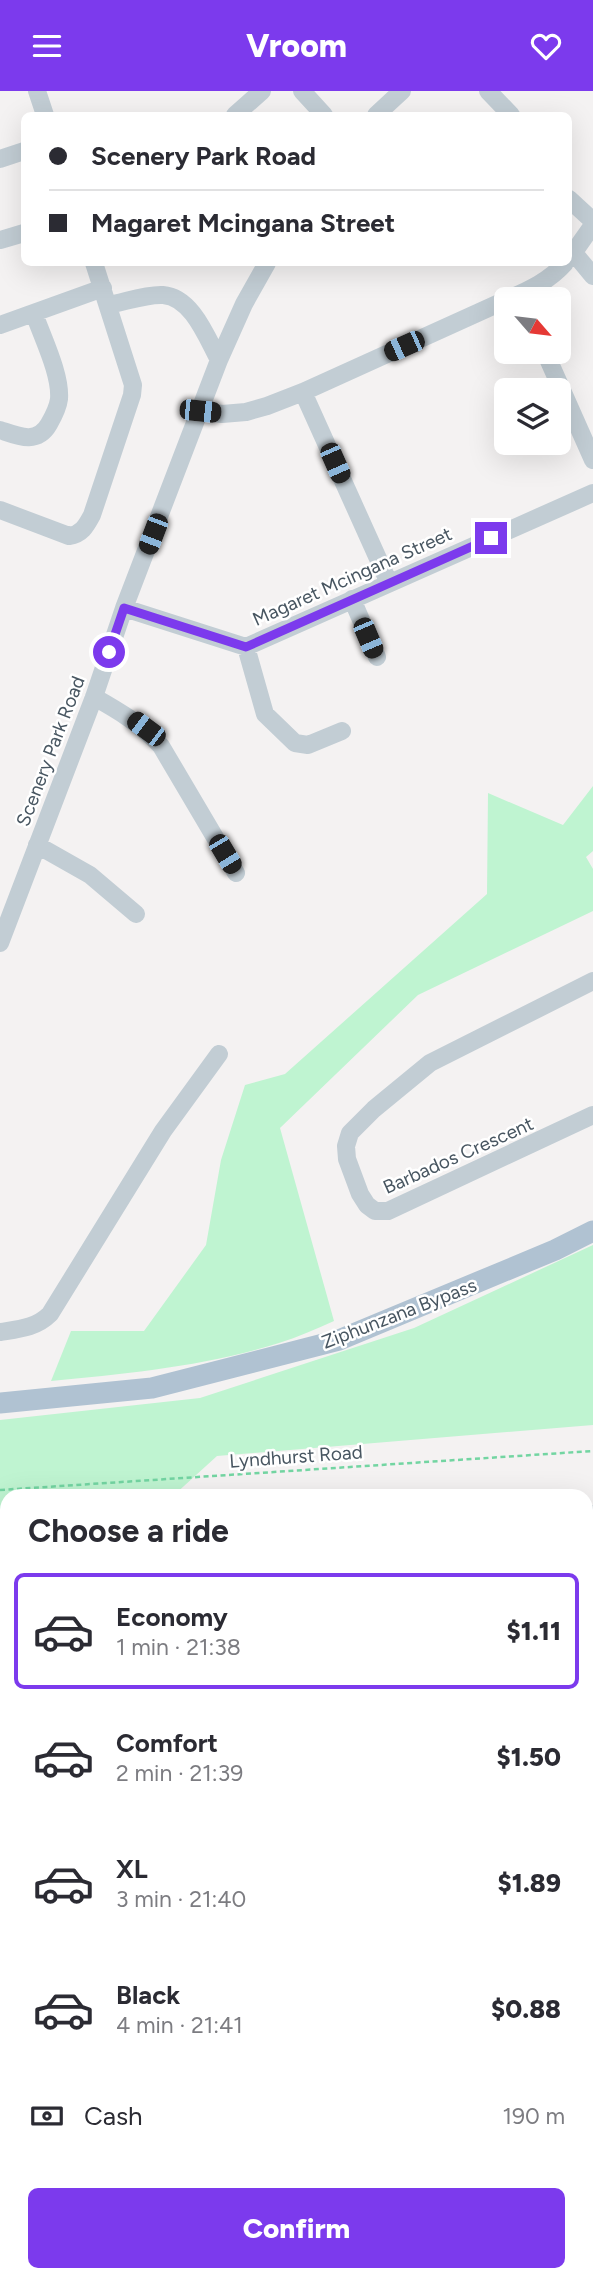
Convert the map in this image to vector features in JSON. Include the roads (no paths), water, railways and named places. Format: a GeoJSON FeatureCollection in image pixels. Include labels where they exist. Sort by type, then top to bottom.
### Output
{"type":"FeatureCollection","features":[{"type":"Feature","properties":{"kind":"main road","name":"Ziphunzana Bypass"},"geometry":{"type":"LineString","coordinates":[[7,1397],[74,1395],[152,1388],[338,1340],[555,1250],[593,1231]]}},
{"type":"Feature","properties":{"kind":"street"},"geometry":{"type":"LineString","coordinates":[[37,91],[44,112]]}},
{"type":"Feature","properties":{"kind":"street"},"geometry":{"type":"LineString","coordinates":[[238,112],[262,91]]}},
{"type":"Feature","properties":{"kind":"street"},"geometry":{"type":"LineString","coordinates":[[302,91],[321,112]]}},
{"type":"Feature","properties":{"kind":"street"},"geometry":{"type":"LineString","coordinates":[[379,112],[402,91]]}},
{"type":"Feature","properties":{"kind":"street"},"geometry":{"type":"LineString","coordinates":[[488,91],[508,112]]}},
{"type":"Feature","properties":{"kind":"street"},"geometry":{"type":"LineString","coordinates":[[0,159],[21,152]]}},
{"type":"Feature","properties":{"kind":"street"},"geometry":{"type":"LineString","coordinates":[[572,202],[593,223],[572,255]]}},
{"type":"Feature","properties":{"kind":"street"},"geometry":{"type":"LineString","coordinates":[[0,240],[21,234]]}},
{"type":"Feature","properties":{"kind":"street"},"geometry":{"type":"LineString","coordinates":[[572,260],[593,276]]}},
{"type":"Feature","properties":{"kind":"street"},"geometry":{"type":"LineString","coordinates":[[0,510],[69,536],[78,535],[92,515],[134,385],[95,266]]}},
{"type":"Feature","properties":{"kind":"street","name":"Scenery Park Road"},"geometry":{"type":"LineString","coordinates":[[0,943],[219,360],[244,304],[265,266]]}},
{"type":"Feature","properties":{"kind":"street"},"geometry":{"type":"LineString","coordinates":[[533,287],[555,274],[562,266]]}},
{"type":"Feature","properties":{"kind":"street"},"geometry":{"type":"LineString","coordinates":[[0,325],[34,313],[105,297],[163,295],[181,300],[219,360]]}},
{"type":"Feature","properties":{"kind":"street"},"geometry":{"type":"LineString","coordinates":[[200,411],[222,414],[246,412],[303,392],[494,307]]}},
{"type":"Feature","properties":{"kind":"street"},"geometry":{"type":"LineString","coordinates":[[0,430],[26,439],[35,437],[46,430],[59,401],[58,383],[34,313]]}},
{"type":"Feature","properties":{"kind":"street"},"geometry":{"type":"LineString","coordinates":[[550,364],[593,460]]}},
{"type":"Feature","properties":{"kind":"street"},"geometry":{"type":"LineString","coordinates":[[303,392],[389,583]]}},
{"type":"Feature","properties":{"kind":"street","name":"Magaret Mcingana Street"},"geometry":{"type":"LineString","coordinates":[[124,608],[246,647],[593,493]]}},
{"type":"Feature","properties":{"kind":"street"},"geometry":{"type":"LineString","coordinates":[[352,599],[377,657]]}},
{"type":"Feature","properties":{"kind":"street"},"geometry":{"type":"LineString","coordinates":[[246,647],[265,714],[295,743],[308,745],[342,731]]}},
{"type":"Feature","properties":{"kind":"street"},"geometry":{"type":"LineString","coordinates":[[94,697],[136,722],[161,746],[236,873]]}},
{"type":"Feature","properties":{"kind":"street"},"geometry":{"type":"LineString","coordinates":[[37,845],[90,875],[136,914]]}},
{"type":"Feature","properties":{"kind":"street","name":"Barbados Crescent"},"geometry":{"type":"LineString","coordinates":[[593,981],[430,1063],[374,1109],[350,1133],[346,1146],[347,1159],[359,1194],[367,1206],[375,1211],[388,1211],[593,1115]]}},
{"type":"Feature","properties":{"kind":"street"},"geometry":{"type":"LineString","coordinates":[[0,1332],[32,1326],[50,1314],[163,1131],[219,1054]]}}]}
